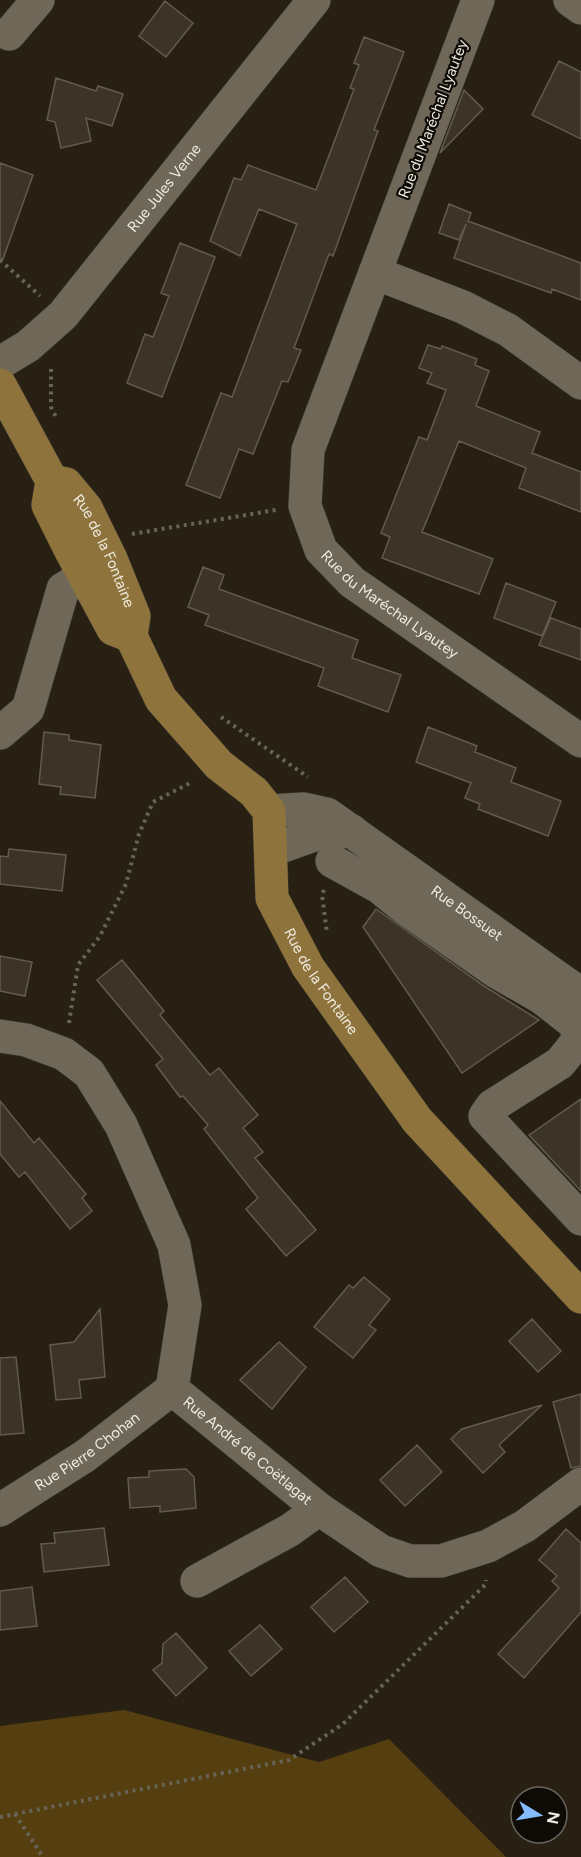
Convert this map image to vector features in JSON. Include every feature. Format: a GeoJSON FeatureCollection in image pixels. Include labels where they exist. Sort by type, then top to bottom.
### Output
{"type":"FeatureCollection","features":[{"type":"Feature","properties":{"kind":"main road"},"geometry":{"type":"LineString","coordinates":[[0,385],[52,481]]}},
{"type":"Feature","properties":{"kind":"main road","name":"Rue de la Fontaine"},"geometry":{"type":"LineString","coordinates":[[131,636],[113,629],[83,575],[48,505],[52,481],[66,484],[86,508],[134,616],[131,636],[161,699],[219,765],[254,792],[269,811],[272,898],[308,967],[417,1120],[581,1297]]}},
{"type":"Feature","properties":{"kind":"street"},"geometry":{"type":"LineString","coordinates":[[9,34],[38,0]]}},
{"type":"Feature","properties":{"kind":"street","name":"Rue du Maréchal Lyautey"},"geometry":{"type":"LineString","coordinates":[[478,0],[308,450],[305,506],[321,550],[352,582],[581,741]]}},
{"type":"Feature","properties":{"kind":"street"},"geometry":{"type":"LineString","coordinates":[[570,0],[581,8]]}},
{"type":"Feature","properties":{"kind":"street","name":"Rue Jules Verne"},"geometry":{"type":"LineString","coordinates":[[0,363],[28,346],[63,315],[308,2]]}},
{"type":"Feature","properties":{"kind":"street"},"geometry":{"type":"LineString","coordinates":[[375,273],[463,307],[508,330],[581,383]]}},
{"type":"Feature","properties":{"kind":"street"},"geometry":{"type":"LineString","coordinates":[[0,733],[28,709],[63,589],[83,575],[105,547]]}},
{"type":"Feature","properties":{"kind":"street","name":"Rue Bossuet"},"geometry":{"type":"LineString","coordinates":[[269,811],[304,809],[327,814],[581,994]]}},
{"type":"Feature","properties":{"kind":"street"},"geometry":{"type":"LineString","coordinates":[[272,850],[317,834],[352,831]]}},
{"type":"Feature","properties":{"kind":"street"},"geometry":{"type":"LineString","coordinates":[[332,861],[379,887],[406,909],[495,971],[542,998],[574,1023],[578,1032],[576,1043],[560,1063],[492,1106],[486,1116],[581,1219]]}},
{"type":"Feature","properties":{"kind":"street","name":"Rue André de Coëtlagat"},"geometry":{"type":"LineString","coordinates":[[0,1036],[26,1040],[64,1054],[89,1073],[121,1125],[174,1245],[184,1305],[172,1389],[319,1509],[381,1551],[410,1561],[441,1561],[488,1546],[525,1526],[581,1484]]}},
{"type":"Feature","properties":{"kind":"street","name":"Rue Pierre Chohan"},"geometry":{"type":"LineString","coordinates":[[0,1510],[85,1456],[172,1389]]}},
{"type":"Feature","properties":{"kind":"street"},"geometry":{"type":"LineString","coordinates":[[197,1581],[290,1530],[319,1509]]}},
{"type":"Feature","properties":{"kind":"path"},"geometry":{"type":"LineString","coordinates":[[0,260],[47,302]]}},
{"type":"Feature","properties":{"kind":"path"},"geometry":{"type":"LineString","coordinates":[[105,547],[111,538],[305,506]]}},
{"type":"Feature","properties":{"kind":"path"},"geometry":{"type":"LineString","coordinates":[[64,1054],[78,965],[100,936],[126,884],[139,834],[153,802],[211,773],[242,732]]}},
{"type":"Feature","properties":{"kind":"path","name":"Rue de la Fontaine"},"geometry":{"type":"LineString","coordinates":[[327,935],[322,895],[333,870],[332,861]]}},
{"type":"Feature","properties":{"kind":"path"},"geometry":{"type":"LineString","coordinates":[[0,1816],[289,1760],[343,1724],[486,1584],[488,1546]]}},
{"type":"Feature","properties":{"kind":"path"},"geometry":{"type":"LineString","coordinates":[[15,1814],[43,1857]]}},
{"type":"Feature","properties":{"kind":"shaded area"},"geometry":{"type":"Polygon","coordinates":[[[124,1710],[319,1762],[389,1739],[506,1857],[0,1857],[0,1726],[124,1710]]]}},
{"type":"Feature","properties":{"kind":"building"},"geometry":{"type":"Polygon","coordinates":[[[165,1],[193,23],[166,57],[139,36],[165,1]]]}},
{"type":"Feature","properties":{"kind":"building"},"geometry":{"type":"Polygon","coordinates":[[[364,37],[404,52],[374,130],[378,131],[333,256],[329,254],[294,348],[301,350],[288,382],[282,381],[253,454],[239,449],[220,498],[186,485],[221,393],[232,397],[297,224],[259,209],[240,256],[210,241],[234,178],[241,180],[248,165],[316,190],[354,89],[350,88],[359,65],[354,63],[364,37]]]}},
{"type":"Feature","properties":{"kind":"building"},"geometry":{"type":"Polygon","coordinates":[[[559,61],[581,72],[581,139],[532,115],[559,61]]]}},
{"type":"Feature","properties":{"kind":"building"},"geometry":{"type":"Polygon","coordinates":[[[56,78],[96,91],[98,86],[123,94],[112,126],[86,118],[91,141],[61,148],[55,122],[47,120],[56,78]]]}},
{"type":"Feature","properties":{"kind":"building"},"geometry":{"type":"Polygon","coordinates":[[[464,90],[483,109],[440,153],[464,90]]]}},
{"type":"Feature","properties":{"kind":"building"},"geometry":{"type":"Polygon","coordinates":[[[0,163],[33,175],[3,259],[0,259],[0,163]]]}},
{"type":"Feature","properties":{"kind":"building"},"geometry":{"type":"Polygon","coordinates":[[[449,204],[471,213],[468,221],[581,263],[581,300],[552,289],[551,293],[454,258],[466,224],[459,240],[439,233],[449,204]]]}},
{"type":"Feature","properties":{"kind":"building"},"geometry":{"type":"Polygon","coordinates":[[[180,243],[215,257],[162,397],[127,383],[145,334],[153,337],[169,296],[161,293],[180,243]]]}},
{"type":"Feature","properties":{"kind":"building"},"geometry":{"type":"Polygon","coordinates":[[[428,345],[441,349],[442,346],[477,359],[475,365],[489,371],[476,406],[540,432],[532,453],[581,472],[581,512],[519,488],[526,468],[459,441],[422,532],[493,559],[479,594],[382,558],[390,537],[381,533],[419,437],[427,440],[446,390],[427,383],[432,373],[419,368],[428,345]]]}},
{"type":"Feature","properties":{"kind":"building"},"geometry":{"type":"Polygon","coordinates":[[[203,567],[224,575],[219,589],[358,640],[352,658],[401,675],[388,712],[318,686],[324,668],[205,625],[209,615],[188,607],[203,567]]]}},
{"type":"Feature","properties":{"kind":"building"},"geometry":{"type":"Polygon","coordinates":[[[506,583],[556,602],[542,636],[494,618],[506,583]]]}},
{"type":"Feature","properties":{"kind":"building"},"geometry":{"type":"Polygon","coordinates":[[[551,618],[581,629],[581,660],[539,645],[551,618]]]}},
{"type":"Feature","properties":{"kind":"building"},"geometry":{"type":"Polygon","coordinates":[[[428,727],[477,746],[475,752],[516,768],[511,782],[561,801],[548,836],[478,809],[480,804],[465,798],[471,783],[416,762],[428,727]]]}},
{"type":"Feature","properties":{"kind":"building"},"geometry":{"type":"Polygon","coordinates":[[[44,732],[69,735],[69,740],[101,745],[95,798],[60,794],[61,787],[39,784],[44,732]]]}},
{"type":"Feature","properties":{"kind":"building"},"geometry":{"type":"Polygon","coordinates":[[[9,849],[66,855],[62,891],[0,884],[0,856],[8,857],[9,849]]]}},
{"type":"Feature","properties":{"kind":"building"},"geometry":{"type":"Polygon","coordinates":[[[376,909],[484,986],[539,1020],[462,1073],[363,927],[376,909]]]}},
{"type":"Feature","properties":{"kind":"building"},"geometry":{"type":"Polygon","coordinates":[[[0,956],[32,962],[25,996],[0,991],[0,956]]]}},
{"type":"Feature","properties":{"kind":"building"},"geometry":{"type":"Polygon","coordinates":[[[122,960],[164,1011],[160,1015],[210,1075],[219,1068],[258,1115],[243,1128],[263,1152],[255,1158],[316,1230],[286,1256],[246,1209],[258,1198],[204,1129],[208,1125],[183,1096],[180,1097],[156,1065],[163,1059],[97,980],[122,960]]]}},
{"type":"Feature","properties":{"kind":"building"},"geometry":{"type":"Polygon","coordinates":[[[581,1099],[581,1191],[529,1135],[581,1099]]]}},
{"type":"Feature","properties":{"kind":"building"},"geometry":{"type":"Polygon","coordinates":[[[0,1101],[34,1143],[39,1138],[86,1194],[82,1198],[92,1211],[70,1229],[25,1172],[19,1177],[0,1154],[0,1101]]]}},
{"type":"Feature","properties":{"kind":"building"},"geometry":{"type":"Polygon","coordinates":[[[364,1277],[390,1299],[369,1325],[376,1330],[353,1358],[314,1327],[349,1285],[353,1288],[364,1277]]]}},
{"type":"Feature","properties":{"kind":"building"},"geometry":{"type":"Polygon","coordinates":[[[100,1309],[105,1377],[79,1380],[81,1398],[56,1400],[50,1345],[74,1342],[100,1309]]]}},
{"type":"Feature","properties":{"kind":"building"},"geometry":{"type":"Polygon","coordinates":[[[532,1319],[561,1351],[538,1372],[509,1341],[532,1319]]]}},
{"type":"Feature","properties":{"kind":"building"},"geometry":{"type":"Polygon","coordinates":[[[279,1342],[306,1367],[272,1409],[240,1380],[279,1342]]]}},
{"type":"Feature","properties":{"kind":"building"},"geometry":{"type":"Polygon","coordinates":[[[16,1357],[24,1433],[0,1435],[0,1358],[16,1357]]]}},
{"type":"Feature","properties":{"kind":"building"},"geometry":{"type":"Polygon","coordinates":[[[581,1394],[581,1466],[571,1468],[553,1402],[581,1394]]]}},
{"type":"Feature","properties":{"kind":"building"},"geometry":{"type":"Polygon","coordinates":[[[542,1405],[499,1445],[505,1452],[483,1473],[451,1439],[462,1429],[542,1405]]]}},
{"type":"Feature","properties":{"kind":"building"},"geometry":{"type":"Polygon","coordinates":[[[417,1445],[442,1472],[405,1506],[380,1480],[417,1445]]]}},
{"type":"Feature","properties":{"kind":"building"},"geometry":{"type":"Polygon","coordinates":[[[186,1469],[194,1477],[196,1508],[160,1512],[160,1506],[130,1508],[128,1478],[149,1477],[149,1471],[186,1469]]]}},
{"type":"Feature","properties":{"kind":"building"},"geometry":{"type":"Polygon","coordinates":[[[104,1528],[109,1565],[44,1572],[41,1544],[55,1543],[54,1533],[104,1528]]]}},
{"type":"Feature","properties":{"kind":"building"},"geometry":{"type":"Polygon","coordinates":[[[566,1529],[581,1543],[581,1612],[524,1678],[498,1654],[559,1588],[552,1581],[557,1576],[539,1560],[566,1529]]]}},
{"type":"Feature","properties":{"kind":"building"},"geometry":{"type":"Polygon","coordinates":[[[345,1577],[368,1602],[334,1632],[311,1607],[345,1577]]]}},
{"type":"Feature","properties":{"kind":"building"},"geometry":{"type":"Polygon","coordinates":[[[32,1587],[37,1626],[0,1630],[0,1591],[32,1587]]]}},
{"type":"Feature","properties":{"kind":"building"},"geometry":{"type":"Polygon","coordinates":[[[260,1625],[282,1649],[251,1676],[229,1651],[260,1625]]]}},
{"type":"Feature","properties":{"kind":"building"},"geometry":{"type":"Polygon","coordinates":[[[176,1633],[207,1668],[176,1696],[153,1670],[162,1663],[163,1644],[176,1633]]]}}]}
